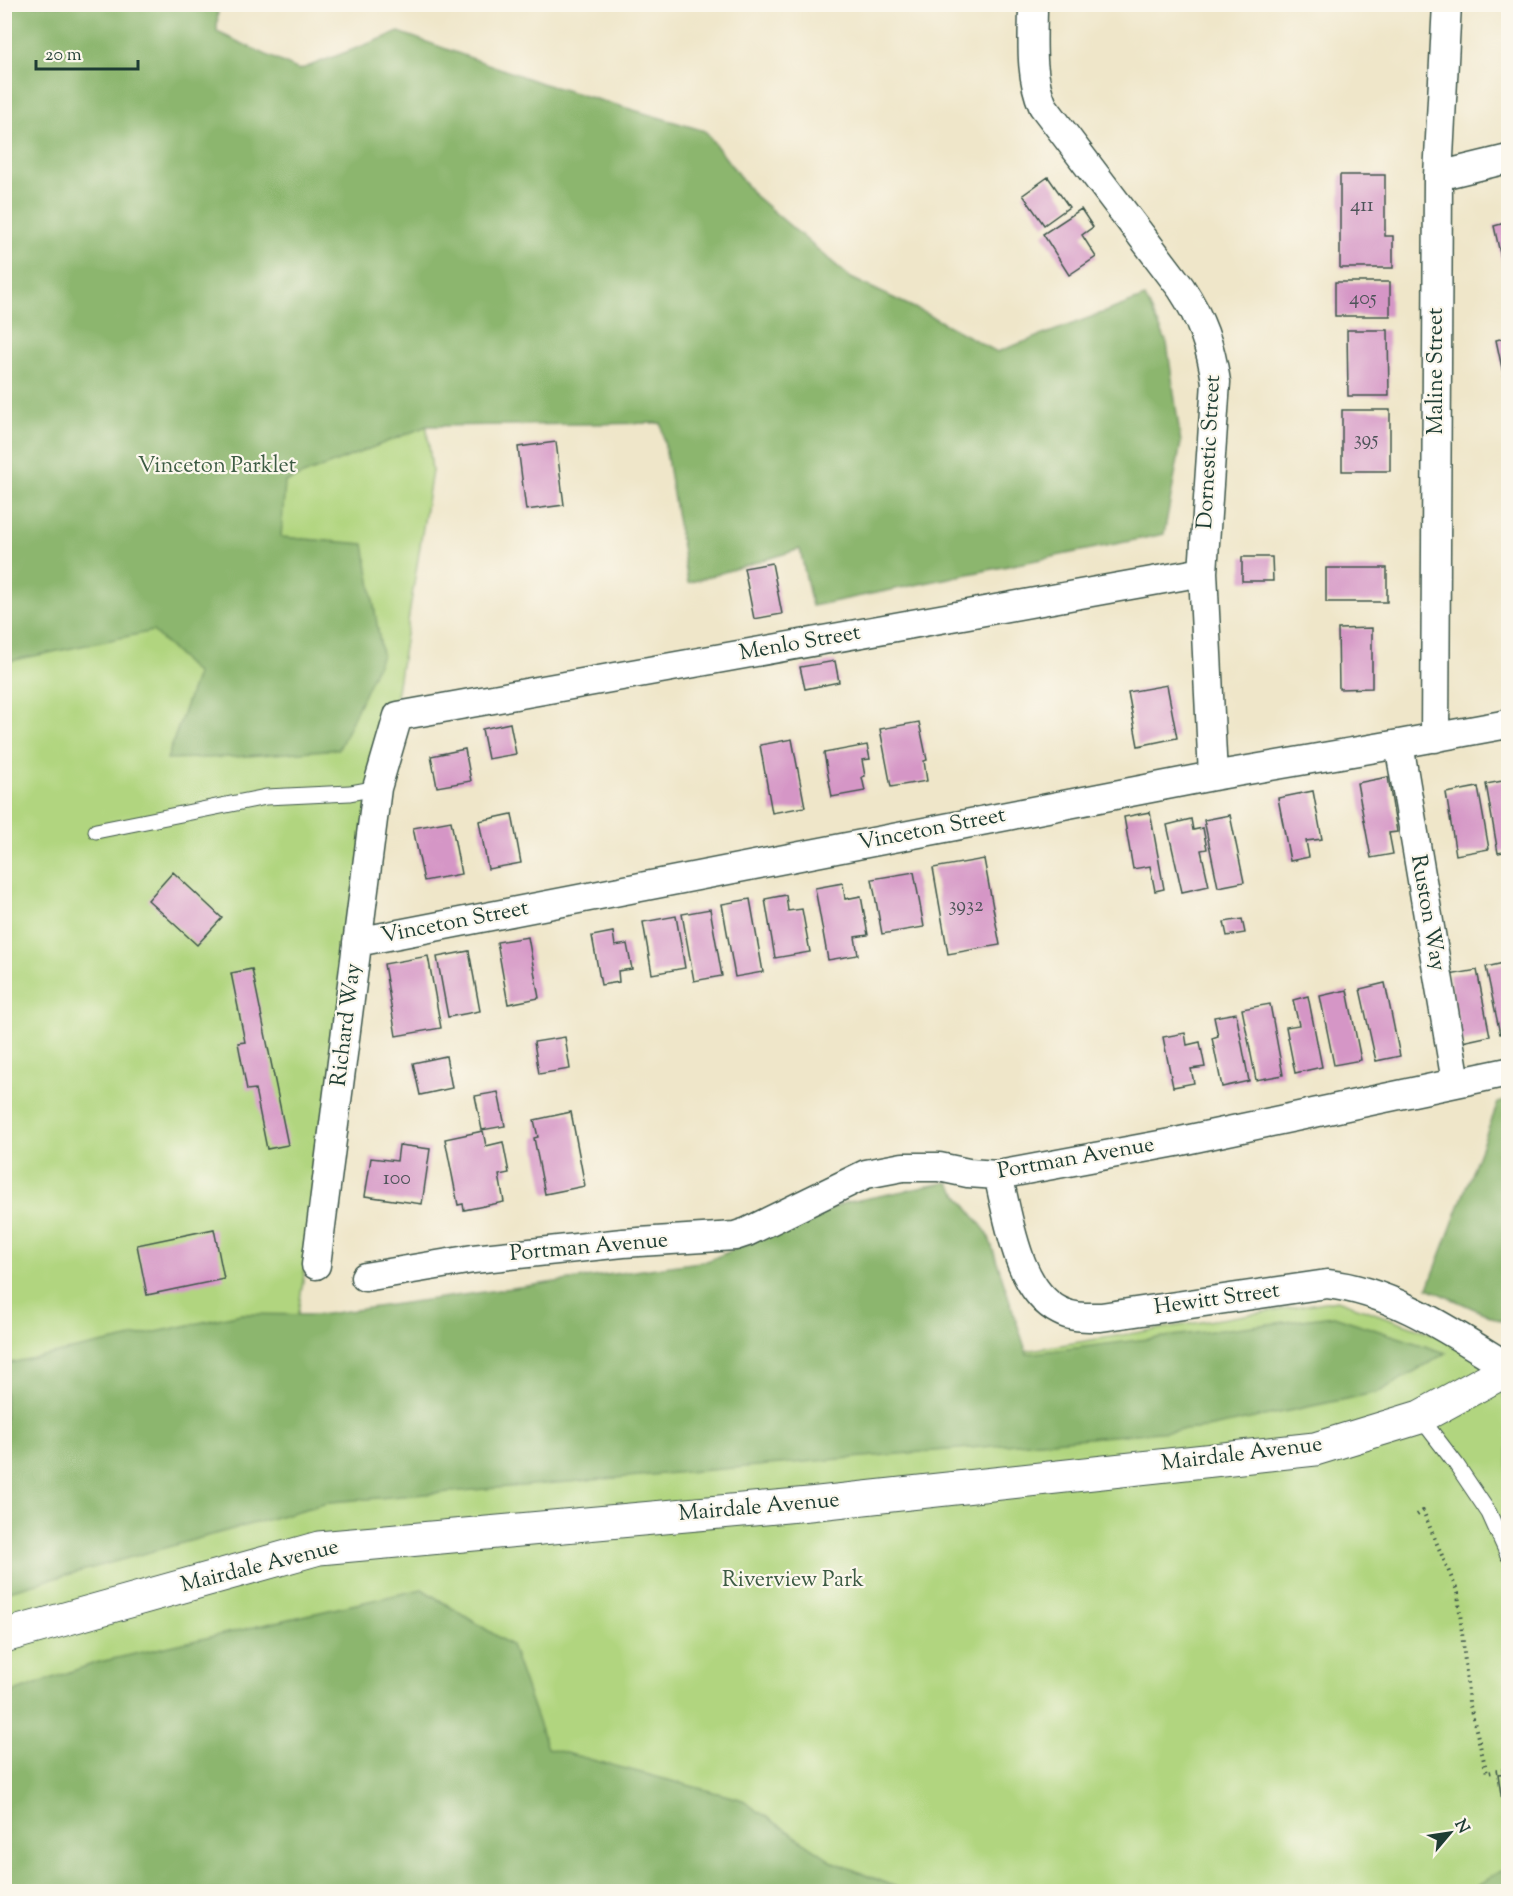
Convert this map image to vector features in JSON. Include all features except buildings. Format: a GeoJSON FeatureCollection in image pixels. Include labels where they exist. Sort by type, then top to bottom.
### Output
{"type":"FeatureCollection","features":[{"type":"Feature","properties":{"kind":"street","name":"Dornestic Street"},"geometry":{"type":"LineString","coordinates":[[1033,4],[1034,72],[1038,95],[1043,106],[1182,288],[1204,329],[1212,355],[1216,382],[1203,572],[1213,776]]}},
{"type":"Feature","properties":{"kind":"street","name":"Maline Street"},"geometry":{"type":"LineString","coordinates":[[1435,738],[1438,176],[1447,4]]}},
{"type":"Feature","properties":{"kind":"street"},"geometry":{"type":"LineString","coordinates":[[1438,176],[1509,159]]}},
{"type":"Feature","properties":{"kind":"street","name":"Menlo Street"},"geometry":{"type":"LineString","coordinates":[[398,716],[1203,572]]}},
{"type":"Feature","properties":{"kind":"street","name":"Richard Way"},"geometry":{"type":"LineString","coordinates":[[316,1265],[377,788],[398,716]]}},
{"type":"Feature","properties":{"kind":"street","name":"Vinceton Street"},"geometry":{"type":"LineString","coordinates":[[357,942],[1213,776],[1509,724]]}},
{"type":"Feature","properties":{"kind":"street","name":"Ruston Way"},"geometry":{"type":"LineString","coordinates":[[1399,744],[1456,1082]]}},
{"type":"Feature","properties":{"kind":"street","name":"Portman Avenue"},"geometry":{"type":"LineString","coordinates":[[365,1277],[473,1259],[623,1243],[735,1236],[866,1174],[903,1167],[939,1167],[968,1173],[998,1175],[1176,1142],[1509,1072]]}},
{"type":"Feature","properties":{"kind":"street","name":"Hewitt Street"},"geometry":{"type":"LineString","coordinates":[[998,1175],[1022,1267],[1032,1285],[1046,1301],[1060,1311],[1080,1317],[1101,1317],[1327,1284],[1374,1294],[1408,1309],[1509,1368]]}},
{"type":"Feature","properties":{"kind":"street","name":"Mairdale Avenue"},"geometry":{"type":"LineString","coordinates":[[4,1636],[319,1548],[809,1504],[1315,1449],[1419,1417],[1509,1368]]}},
{"type":"Feature","properties":{"kind":"lane"},"geometry":{"type":"LineString","coordinates":[[96,831],[266,797],[350,793],[377,788]]}},
{"type":"Feature","properties":{"kind":"lane"},"geometry":{"type":"LineString","coordinates":[[1419,1417],[1476,1493],[1509,1555]]}},
{"type":"Feature","properties":{"kind":"path"},"geometry":{"type":"LineString","coordinates":[[1417,1515],[1423,1511],[1458,1593],[1469,1702],[1487,1773],[1509,1769]]}},
{"type":"Feature","properties":{"kind":"green space","name":"Riverview Park"},"geometry":{"type":"Polygon","coordinates":[[[93,4],[396,170],[432,471],[292,1350],[1006,1354],[1337,1300],[1491,1354],[1508,1412],[1508,1891],[5,1892],[4,5],[93,4]]]}},
{"type":"Feature","properties":{"kind":"green space","name":"Vinceton Parklet"},"geometry":{"type":"Polygon","coordinates":[[[4,5],[218,5],[217,32],[299,70],[399,32],[541,83],[705,131],[753,194],[851,278],[925,313],[997,352],[1145,297],[1167,343],[1181,443],[1164,534],[812,606],[800,549],[688,583],[661,423],[427,426],[285,482],[281,537],[364,544],[382,655],[339,749],[234,757],[167,759],[197,674],[153,631],[5,662],[4,5]]]}},
{"type":"Feature","properties":{"kind":"green space"},"geometry":{"type":"Polygon","coordinates":[[[1508,1100],[1508,1324],[1428,1288],[1498,1103],[1508,1100]]]}},
{"type":"Feature","properties":{"kind":"green space"},"geometry":{"type":"Polygon","coordinates":[[[948,1182],[988,1234],[1027,1354],[1334,1316],[1446,1353],[1379,1392],[1207,1428],[331,1502],[5,1592],[5,1364],[241,1314],[319,1315],[707,1261],[844,1203],[948,1182]]]}},
{"type":"Feature","properties":{"kind":"green space"},"geometry":{"type":"Polygon","coordinates":[[[422,1589],[511,1645],[547,1748],[740,1799],[834,1862],[906,1891],[5,1891],[5,1695],[95,1663],[422,1589]]]}},
{"type":"Feature","properties":{"kind":"green space"},"geometry":{"type":"Polygon","coordinates":[[[1508,1866],[1508,1891],[1468,1891],[1508,1866]]]}}]}
